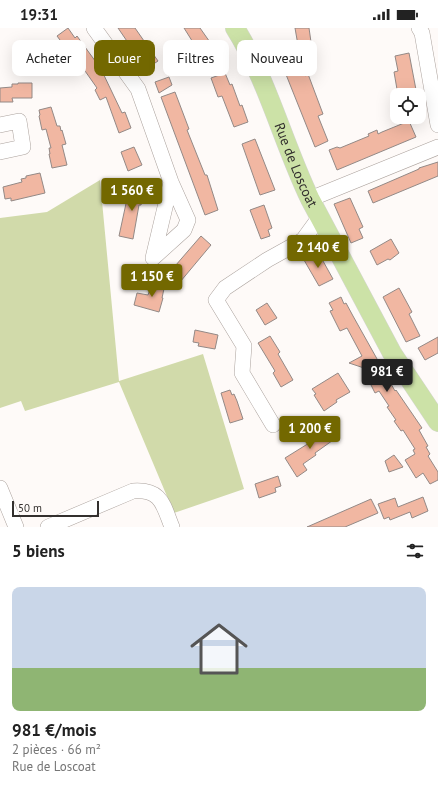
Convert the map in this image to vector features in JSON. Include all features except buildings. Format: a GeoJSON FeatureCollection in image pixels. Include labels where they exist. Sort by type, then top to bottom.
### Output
{"type":"FeatureCollection","features":[{"type":"Feature","properties":{"kind":"main road","name":"Rue de Loscoat"},"geometry":{"type":"LineString","coordinates":[[235,28],[260,76],[301,182],[319,218],[392,353],[438,422]]}},
{"type":"Feature","properties":{"kind":"street"},"geometry":{"type":"LineString","coordinates":[[94,28],[138,88],[171,182]]}},
{"type":"Feature","properties":{"kind":"street"},"geometry":{"type":"LineString","coordinates":[[419,28],[422,33],[438,125]]}},
{"type":"Feature","properties":{"kind":"street"},"geometry":{"type":"LineString","coordinates":[[0,125],[19,121],[23,147],[0,152]]}},
{"type":"Feature","properties":{"kind":"street"},"geometry":{"type":"LineString","coordinates":[[310,200],[438,147]]}},
{"type":"Feature","properties":{"kind":"street"},"geometry":{"type":"LineString","coordinates":[[273,425],[242,373],[244,346],[216,300],[226,288],[267,260],[303,240],[319,218]]}},
{"type":"Feature","properties":{"kind":"street"},"geometry":{"type":"LineString","coordinates":[[0,488],[16,527]]}},
{"type":"Feature","properties":{"kind":"street"},"geometry":{"type":"LineString","coordinates":[[48,527],[133,491],[144,490],[155,494],[161,501],[172,527]]}},
{"type":"Feature","properties":{"kind":"green space"},"geometry":{"type":"Polygon","coordinates":[[[100,180],[119,381],[203,354],[244,489],[174,513],[119,382],[25,411],[21,401],[0,408],[0,218],[47,212],[100,180]]]}}]}
